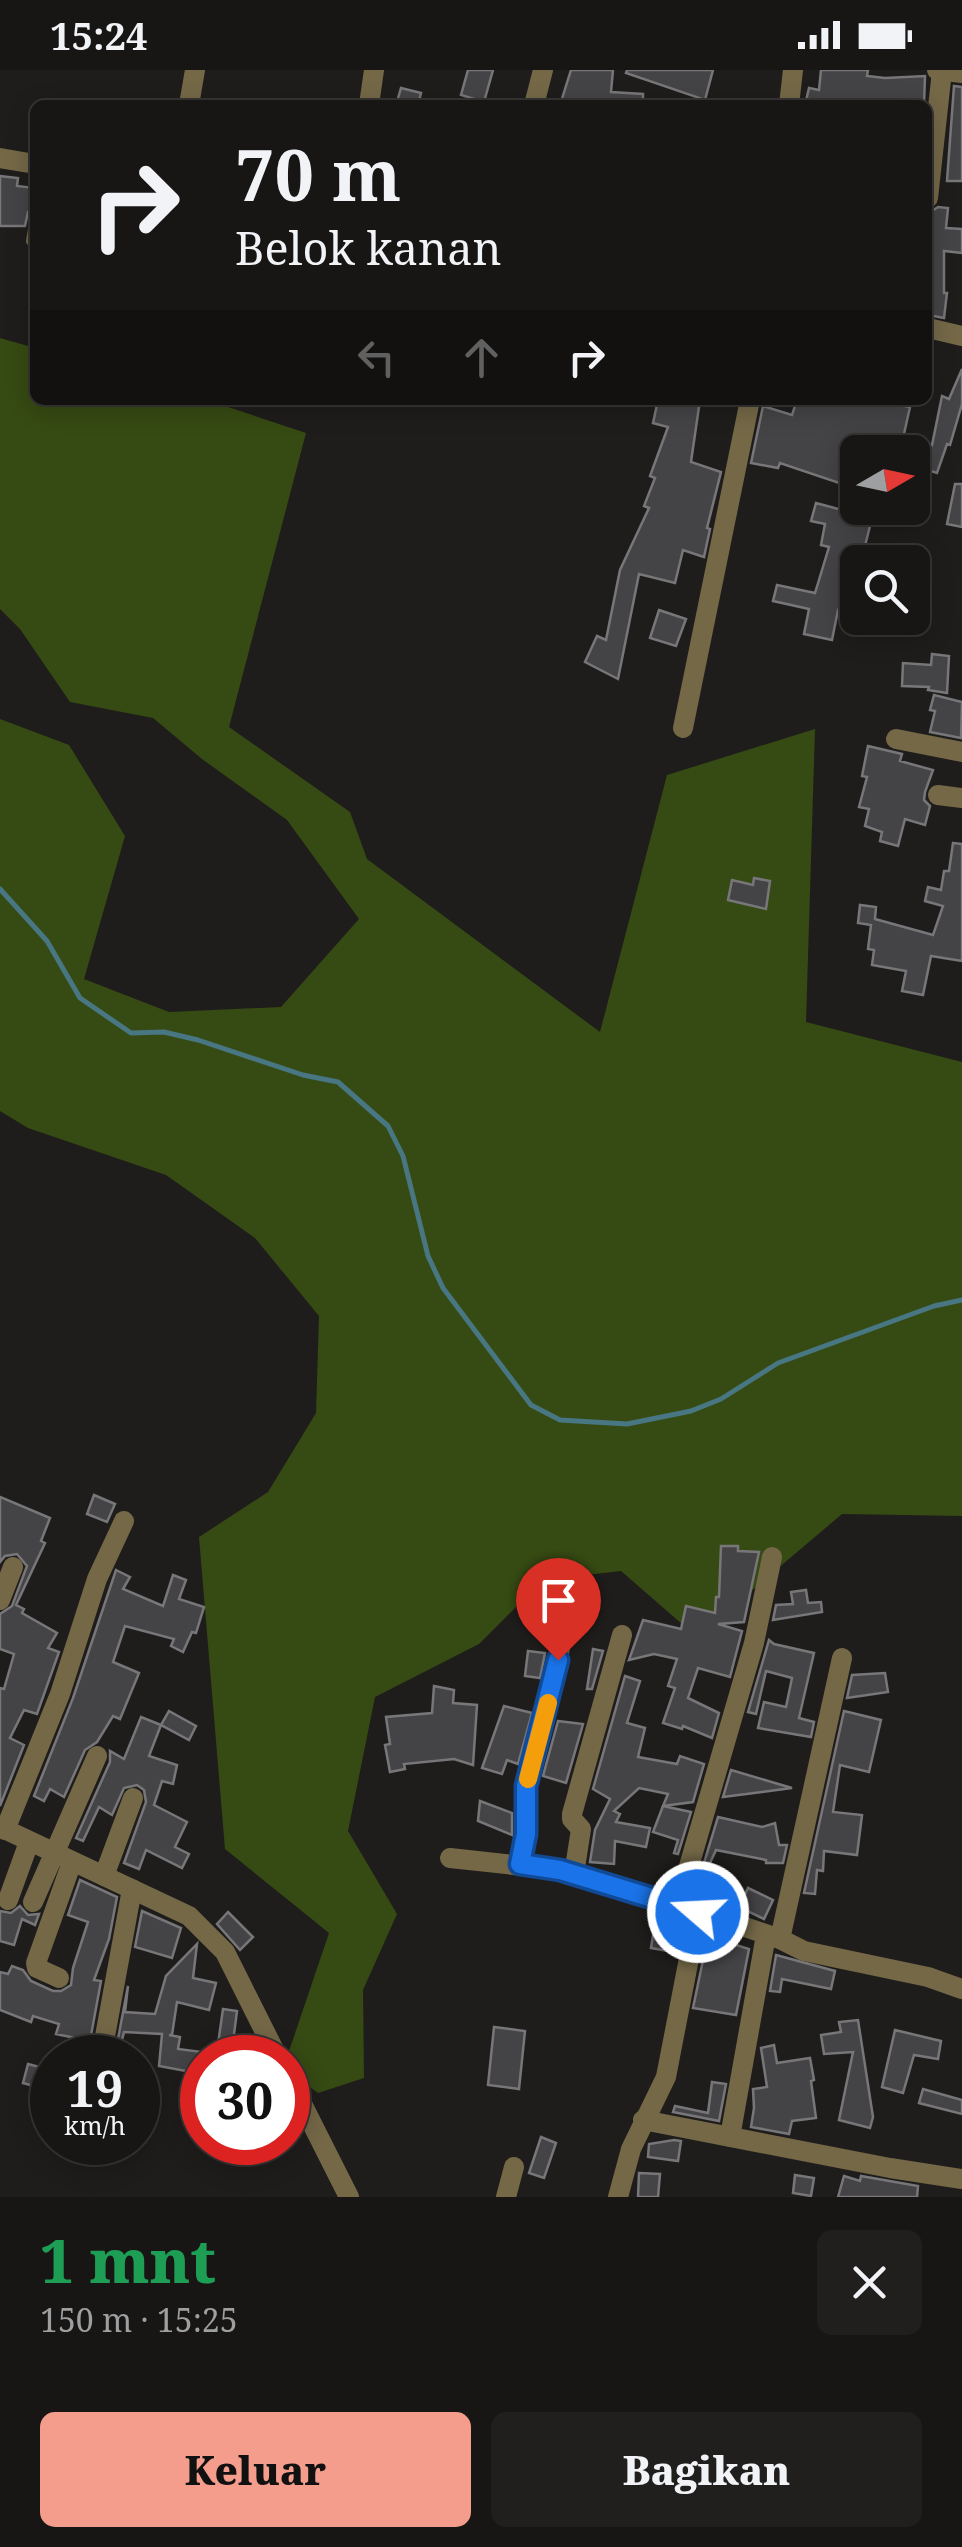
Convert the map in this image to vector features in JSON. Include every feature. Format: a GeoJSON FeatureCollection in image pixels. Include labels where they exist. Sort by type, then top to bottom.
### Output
{"type":"FeatureCollection","features":[{"type":"Feature","properties":{"kind":"street"},"geometry":{"type":"LineString","coordinates":[[191,100],[195,70]]}},
{"type":"Feature","properties":{"kind":"street"},"geometry":{"type":"LineString","coordinates":[[370,100],[374,70]]}},
{"type":"Feature","properties":{"kind":"street"},"geometry":{"type":"LineString","coordinates":[[535,100],[543,70]]}},
{"type":"Feature","properties":{"kind":"street"},"geometry":{"type":"LineString","coordinates":[[790,100],[794,70]]}},
{"type":"Feature","properties":{"kind":"street"},"geometry":{"type":"LineString","coordinates":[[932,155],[940,70],[962,73]]}},
{"type":"Feature","properties":{"kind":"street"},"geometry":{"type":"LineString","coordinates":[[0,158],[30,163]]}},
{"type":"Feature","properties":{"kind":"street"},"geometry":{"type":"LineString","coordinates":[[932,329],[962,336]]}},
{"type":"Feature","properties":{"kind":"street"},"geometry":{"type":"LineString","coordinates":[[683,728],[749,405]]}},
{"type":"Feature","properties":{"kind":"street"},"geometry":{"type":"LineString","coordinates":[[896,738],[962,752]]}},
{"type":"Feature","properties":{"kind":"street"},"geometry":{"type":"LineString","coordinates":[[938,795],[962,798]]}},
{"type":"Feature","properties":{"kind":"street"},"geometry":{"type":"LineString","coordinates":[[124,1520],[97,1579],[60,1694],[2,1829],[189,1916],[225,1952],[266,2035]]}},
{"type":"Feature","properties":{"kind":"street"},"geometry":{"type":"LineString","coordinates":[[618,2197],[631,2148],[666,2076],[688,1908],[772,1557]]}},
{"type":"Feature","properties":{"kind":"street"},"geometry":{"type":"LineString","coordinates":[[0,1600],[13,1567]]}},
{"type":"Feature","properties":{"kind":"street"},"geometry":{"type":"LineString","coordinates":[[520,1864],[526,1834],[526,1786],[565,1624]]}},
{"type":"Feature","properties":{"kind":"street"},"geometry":{"type":"LineString","coordinates":[[574,1874],[581,1829],[572,1814],[622,1635]]}},
{"type":"Feature","properties":{"kind":"street"},"geometry":{"type":"LineString","coordinates":[[730,2137],[773,1937],[842,1658]]}},
{"type":"Feature","properties":{"kind":"street"},"geometry":{"type":"LineString","coordinates":[[59,1978],[36,1968],[36,1963],[62,1857],[97,1756]]}},
{"type":"Feature","properties":{"kind":"street"},"geometry":{"type":"LineString","coordinates":[[104,1876],[133,1798]]}},
{"type":"Feature","properties":{"kind":"street"},"geometry":{"type":"LineString","coordinates":[[8,1900],[29,1842]]}},
{"type":"Feature","properties":{"kind":"street"},"geometry":{"type":"LineString","coordinates":[[33,1902],[62,1857]]}},
{"type":"Feature","properties":{"kind":"street"},"geometry":{"type":"LineString","coordinates":[[450,1858],[520,1864],[574,1874],[688,1908],[773,1937],[804,1952],[928,1977],[962,1989]]}},
{"type":"Feature","properties":{"kind":"street"},"geometry":{"type":"LineString","coordinates":[[105,2035],[132,1889]]}},
{"type":"Feature","properties":{"kind":"street"},"geometry":{"type":"LineString","coordinates":[[310,2120],[349,2197]]}},
{"type":"Feature","properties":{"kind":"street"},"geometry":{"type":"LineString","coordinates":[[644,2120],[962,2179]]}},
{"type":"Feature","properties":{"kind":"street"},"geometry":{"type":"LineString","coordinates":[[506,2197],[514,2167]]}},
{"type":"Feature","properties":{"kind":"green space"},"geometry":{"type":"Polygon","coordinates":[[[0,338],[30,347],[30,405],[222,405],[306,433],[229,727],[350,812],[367,859],[600,1032],[667,775],[815,729],[806,1022],[962,1062],[962,1516],[842,1514],[697,1637],[621,1571],[543,1580],[479,1644],[375,1697],[348,1831],[397,1914],[363,1990],[364,2078],[318,2093],[310,2087],[310,2035],[294,2035],[329,1933],[225,1849],[199,1537],[268,1492],[316,1413],[319,1316],[255,1238],[166,1175],[28,1128],[0,1111],[0,719],[69,745],[125,836],[84,979],[169,1012],[281,1007],[359,919],[287,820],[153,718],[70,702],[20,629],[0,609],[0,338]]]}},
{"type":"Feature","properties":{"kind":"building"},"geometry":{"type":"Polygon","coordinates":[[[468,70],[493,70],[485,100],[461,95],[468,70]]]}},
{"type":"Feature","properties":{"kind":"building"},"geometry":{"type":"Polygon","coordinates":[[[571,70],[613,70],[611,92],[643,94],[643,100],[562,100],[571,70]]]}},
{"type":"Feature","properties":{"kind":"building"},"geometry":{"type":"Polygon","coordinates":[[[713,70],[705,100],[626,73],[713,70]]]}},
{"type":"Feature","properties":{"kind":"building"},"geometry":{"type":"Polygon","coordinates":[[[821,70],[868,70],[867,76],[885,78],[925,76],[924,100],[806,100],[809,88],[819,90],[821,70]]]}},
{"type":"Feature","properties":{"kind":"building"},"geometry":{"type":"Polygon","coordinates":[[[954,86],[962,87],[962,181],[947,181],[954,86]]]}},
{"type":"Feature","properties":{"kind":"building"},"geometry":{"type":"Polygon","coordinates":[[[401,88],[421,93],[419,100],[397,100],[401,88]]]}},
{"type":"Feature","properties":{"kind":"building"},"geometry":{"type":"Polygon","coordinates":[[[0,176],[18,178],[17,186],[30,187],[30,211],[25,226],[0,226],[0,176]]]}},
{"type":"Feature","properties":{"kind":"building"},"geometry":{"type":"Polygon","coordinates":[[[948,208],[946,228],[962,229],[962,253],[944,251],[944,318],[932,316],[932,211],[948,208]]]}},
{"type":"Feature","properties":{"kind":"building"},"geometry":{"type":"Polygon","coordinates":[[[962,369],[962,404],[937,473],[930,471],[930,444],[942,396],[949,399],[962,369]]]}},
{"type":"Feature","properties":{"kind":"building"},"geometry":{"type":"Polygon","coordinates":[[[657,405],[699,405],[691,462],[721,472],[704,557],[683,550],[675,583],[639,574],[618,679],[585,662],[597,636],[606,640],[620,570],[649,508],[644,506],[655,478],[650,476],[668,427],[653,423],[657,405]]]}},
{"type":"Feature","properties":{"kind":"building"},"geometry":{"type":"Polygon","coordinates":[[[795,405],[910,407],[904,435],[840,435],[840,483],[780,463],[778,468],[751,463],[763,406],[792,415],[795,405]]]}},
{"type":"Feature","properties":{"kind":"building"},"geometry":{"type":"Polygon","coordinates":[[[955,484],[962,484],[962,527],[947,524],[955,484]]]}},
{"type":"Feature","properties":{"kind":"building"},"geometry":{"type":"Polygon","coordinates":[[[816,503],[840,509],[840,525],[870,525],[865,545],[840,545],[840,611],[832,640],[804,634],[809,609],[773,601],[777,585],[815,593],[829,547],[821,545],[825,524],[811,521],[816,503]]]}},
{"type":"Feature","properties":{"kind":"building"},"geometry":{"type":"Polygon","coordinates":[[[659,610],[686,619],[676,646],[650,638],[659,610]]]}},
{"type":"Feature","properties":{"kind":"building"},"geometry":{"type":"Polygon","coordinates":[[[932,654],[949,656],[947,693],[928,690],[929,687],[902,686],[903,663],[931,665],[932,654]]]}},
{"type":"Feature","properties":{"kind":"building"},"geometry":{"type":"Polygon","coordinates":[[[934,695],[962,702],[961,738],[930,732],[934,695]]]}},
{"type":"Feature","properties":{"kind":"building"},"geometry":{"type":"Polygon","coordinates":[[[868,746],[902,754],[900,761],[933,770],[925,792],[924,800],[930,806],[925,825],[905,819],[898,846],[880,841],[882,832],[865,826],[869,809],[859,807],[867,777],[862,776],[868,746]]]}},
{"type":"Feature","properties":{"kind":"building"},"geometry":{"type":"Polygon","coordinates":[[[953,843],[962,844],[962,961],[931,956],[923,995],[902,991],[906,971],[872,965],[874,950],[868,949],[871,925],[858,923],[860,905],[876,907],[875,919],[933,935],[943,906],[925,901],[928,887],[941,890],[944,871],[949,871],[953,843]]]}},
{"type":"Feature","properties":{"kind":"building"},"geometry":{"type":"Polygon","coordinates":[[[754,878],[770,881],[766,909],[728,900],[732,880],[753,885],[754,878]]]}},
{"type":"Feature","properties":{"kind":"building"},"geometry":{"type":"Polygon","coordinates":[[[94,1495],[115,1504],[107,1522],[87,1514],[94,1495]]]}},
{"type":"Feature","properties":{"kind":"building"},"geometry":{"type":"Polygon","coordinates":[[[0,1497],[50,1518],[41,1541],[45,1543],[16,1605],[24,1609],[22,1613],[57,1633],[48,1648],[59,1652],[37,1714],[24,1710],[10,1738],[24,1745],[0,1806],[0,1688],[4,1689],[14,1654],[0,1649],[0,1614],[12,1606],[27,1566],[17,1554],[5,1556],[0,1562],[0,1497]]]}},
{"type":"Feature","properties":{"kind":"building"},"geometry":{"type":"Polygon","coordinates":[[[721,1546],[759,1552],[744,1622],[718,1624],[742,1631],[730,1677],[698,1668],[688,1698],[719,1713],[712,1738],[663,1723],[675,1688],[668,1686],[677,1659],[654,1654],[629,1660],[643,1620],[681,1629],[686,1606],[715,1613],[721,1546]]]}},
{"type":"Feature","properties":{"kind":"building"},"geometry":{"type":"Polygon","coordinates":[[[116,1570],[130,1577],[123,1589],[163,1606],[173,1575],[186,1580],[179,1599],[204,1607],[196,1633],[192,1632],[183,1652],[171,1646],[174,1639],[125,1626],[113,1662],[139,1673],[120,1719],[113,1716],[97,1742],[85,1750],[64,1797],[50,1789],[44,1801],[34,1796],[73,1698],[116,1570]]]}},
{"type":"Feature","properties":{"kind":"building"},"geometry":{"type":"Polygon","coordinates":[[[806,1590],[808,1603],[821,1602],[822,1612],[773,1620],[776,1605],[793,1604],[791,1592],[806,1590]]]}},
{"type":"Feature","properties":{"kind":"building"},"geometry":{"type":"Polygon","coordinates":[[[769,1640],[814,1653],[799,1718],[814,1722],[811,1737],[758,1728],[764,1702],[786,1707],[792,1678],[766,1671],[756,1714],[748,1712],[769,1640]]]}},
{"type":"Feature","properties":{"kind":"building"},"geometry":{"type":"Polygon","coordinates":[[[593,1649],[603,1651],[592,1689],[587,1689],[593,1649]]]}},
{"type":"Feature","properties":{"kind":"building"},"geometry":{"type":"Polygon","coordinates":[[[528,1651],[545,1653],[540,1678],[525,1676],[528,1651]]]}},
{"type":"Feature","properties":{"kind":"building"},"geometry":{"type":"Polygon","coordinates":[[[885,1673],[888,1692],[847,1698],[852,1675],[885,1673]]]}},
{"type":"Feature","properties":{"kind":"building"},"geometry":{"type":"Polygon","coordinates":[[[625,1676],[640,1681],[627,1723],[645,1728],[638,1757],[677,1764],[680,1756],[704,1764],[693,1802],[663,1806],[668,1794],[639,1788],[614,1811],[620,1814],[616,1822],[650,1828],[646,1847],[615,1841],[614,1864],[590,1862],[595,1830],[610,1799],[593,1789],[625,1676]]]}},
{"type":"Feature","properties":{"kind":"building"},"geometry":{"type":"Polygon","coordinates":[[[434,1686],[454,1690],[453,1703],[477,1705],[473,1765],[454,1759],[404,1764],[405,1769],[390,1772],[385,1745],[390,1744],[386,1717],[432,1713],[434,1686]]]}},
{"type":"Feature","properties":{"kind":"building"},"geometry":{"type":"Polygon","coordinates":[[[504,1706],[532,1713],[518,1764],[507,1760],[502,1774],[482,1768],[504,1706]]]}},
{"type":"Feature","properties":{"kind":"building"},"geometry":{"type":"Polygon","coordinates":[[[169,1711],[196,1726],[189,1740],[161,1725],[169,1711]]]}},
{"type":"Feature","properties":{"kind":"building"},"geometry":{"type":"Polygon","coordinates":[[[844,1711],[881,1720],[869,1772],[840,1765],[833,1812],[862,1815],[857,1855],[824,1851],[823,1871],[817,1870],[815,1894],[804,1893],[844,1711]]]}},
{"type":"Feature","properties":{"kind":"building"},"geometry":{"type":"Polygon","coordinates":[[[141,1717],[161,1725],[149,1756],[177,1765],[173,1784],[162,1781],[154,1805],[187,1822],[175,1847],[189,1854],[182,1868],[146,1850],[139,1869],[124,1863],[146,1802],[144,1790],[137,1785],[124,1788],[112,1815],[99,1807],[83,1841],[76,1838],[110,1762],[110,1751],[124,1759],[141,1717]]]}},
{"type":"Feature","properties":{"kind":"building"},"geometry":{"type":"Polygon","coordinates":[[[558,1721],[583,1724],[566,1783],[543,1776],[558,1721]]]}},
{"type":"Feature","properties":{"kind":"building"},"geometry":{"type":"Polygon","coordinates":[[[731,1770],[792,1788],[723,1797],[731,1770]]]}},
{"type":"Feature","properties":{"kind":"building"},"geometry":{"type":"Polygon","coordinates":[[[480,1801],[512,1813],[512,1835],[478,1821],[480,1801]]]}},
{"type":"Feature","properties":{"kind":"building"},"geometry":{"type":"Polygon","coordinates":[[[663,1806],[691,1812],[678,1854],[674,1853],[678,1840],[653,1832],[663,1806]]]}},
{"type":"Feature","properties":{"kind":"building"},"geometry":{"type":"Polygon","coordinates":[[[718,1817],[762,1827],[775,1823],[779,1845],[787,1845],[783,1863],[766,1863],[716,1850],[710,1863],[704,1863],[718,1817]]]}},
{"type":"Feature","properties":{"kind":"building"},"geometry":{"type":"Polygon","coordinates":[[[80,1880],[117,1897],[109,1939],[94,1980],[101,1981],[91,2035],[56,2034],[59,2024],[33,2016],[31,2022],[0,2010],[0,1972],[8,1974],[12,1966],[53,1991],[71,1985],[88,1922],[68,1915],[80,1880]]]}},
{"type":"Feature","properties":{"kind":"building"},"geometry":{"type":"Polygon","coordinates":[[[748,1888],[773,1900],[764,1919],[739,1907],[748,1888]]]}},
{"type":"Feature","properties":{"kind":"building"},"geometry":{"type":"Polygon","coordinates":[[[20,1906],[28,1915],[39,1914],[35,1925],[22,1919],[14,1945],[0,1941],[0,1911],[11,1913],[20,1906]]]}},
{"type":"Feature","properties":{"kind":"building"},"geometry":{"type":"Polygon","coordinates":[[[142,1911],[181,1928],[172,1958],[135,1947],[142,1911]]]}},
{"type":"Feature","properties":{"kind":"building"},"geometry":{"type":"Polygon","coordinates":[[[228,1912],[253,1937],[240,1950],[217,1924],[228,1912]]]}},
{"type":"Feature","properties":{"kind":"building"},"geometry":{"type":"Polygon","coordinates":[[[655,1923],[672,1927],[668,1951],[651,1948],[655,1923]]]}},
{"type":"Feature","properties":{"kind":"building"},"geometry":{"type":"Polygon","coordinates":[[[708,1936],[749,1949],[736,2015],[693,2008],[708,1936]]]}},
{"type":"Feature","properties":{"kind":"building"},"geometry":{"type":"Polygon","coordinates":[[[197,1944],[193,1978],[216,1983],[209,2010],[177,2002],[169,2035],[180,2037],[180,2070],[160,2066],[162,2034],[119,2035],[128,1986],[125,2012],[155,2014],[166,1976],[197,1944]]]}},
{"type":"Feature","properties":{"kind":"building"},"geometry":{"type":"Polygon","coordinates":[[[776,1955],[835,1971],[831,1989],[782,1979],[780,1992],[770,1991],[776,1955]]]}},
{"type":"Feature","properties":{"kind":"building"},"geometry":{"type":"Polygon","coordinates":[[[223,2009],[237,2011],[234,2035],[219,2035],[223,2009]]]}},
{"type":"Feature","properties":{"kind":"building"},"geometry":{"type":"Polygon","coordinates":[[[858,2020],[873,2117],[870,2128],[839,2120],[853,2052],[824,2054],[821,2035],[841,2032],[839,2022],[858,2020]]]}},
{"type":"Feature","properties":{"kind":"building"},"geometry":{"type":"Polygon","coordinates":[[[494,2027],[525,2031],[519,2089],[488,2085],[494,2027]]]}},
{"type":"Feature","properties":{"kind":"building"},"geometry":{"type":"Polygon","coordinates":[[[895,2030],[941,2041],[938,2059],[914,2055],[903,2093],[882,2087],[895,2030]]]}},
{"type":"Feature","properties":{"kind":"building"},"geometry":{"type":"Polygon","coordinates":[[[774,2045],[777,2063],[810,2058],[814,2080],[811,2081],[816,2118],[792,2121],[789,2134],[751,2127],[753,2089],[767,2087],[761,2048],[774,2045]]]}},
{"type":"Feature","properties":{"kind":"building"},"geometry":{"type":"Polygon","coordinates":[[[28,2064],[30,2065],[30,2085],[23,2083],[28,2064]]]}},
{"type":"Feature","properties":{"kind":"building"},"geometry":{"type":"Polygon","coordinates":[[[712,2082],[726,2084],[719,2121],[673,2112],[675,2106],[708,2113],[712,2082]]]}},
{"type":"Feature","properties":{"kind":"building"},"geometry":{"type":"Polygon","coordinates":[[[923,2089],[962,2100],[962,2114],[919,2103],[923,2089]]]}},
{"type":"Feature","properties":{"kind":"building"},"geometry":{"type":"Polygon","coordinates":[[[541,2137],[556,2143],[544,2178],[529,2173],[541,2137]]]}},
{"type":"Feature","properties":{"kind":"building"},"geometry":{"type":"Polygon","coordinates":[[[681,2141],[678,2161],[648,2157],[649,2144],[681,2141]]]}},
{"type":"Feature","properties":{"kind":"building"},"geometry":{"type":"Polygon","coordinates":[[[639,2173],[660,2174],[658,2197],[638,2197],[639,2173]]]}},
{"type":"Feature","properties":{"kind":"building"},"geometry":{"type":"Polygon","coordinates":[[[795,2175],[814,2178],[811,2196],[793,2193],[795,2175]]]}},
{"type":"Feature","properties":{"kind":"building"},"geometry":{"type":"Polygon","coordinates":[[[844,2176],[918,2186],[917,2197],[838,2197],[844,2176]]]}},
{"type":"Feature","properties":{"kind":"waterway"},"geometry":{"type":"LineString","coordinates":[[0,889],[47,941],[80,998],[131,1033],[164,1032],[198,1040],[303,1075],[338,1082],[388,1126],[403,1156],[428,1256],[443,1288],[531,1405],[560,1420],[627,1424],[691,1411],[721,1399],[778,1363],[934,1306],[962,1300]]}},
{"type":"Feature","properties":{"kind":"slow traffic"},"geometry":{"type":"LineString","coordinates":[[528,1779],[548,1703]]}},
{"type":"Feature","properties":{"kind":"route"},"geometry":{"type":"LineString","coordinates":[[558,1660],[526,1786],[526,1834],[520,1864],[560,1870],[698,1912]]}}]}
